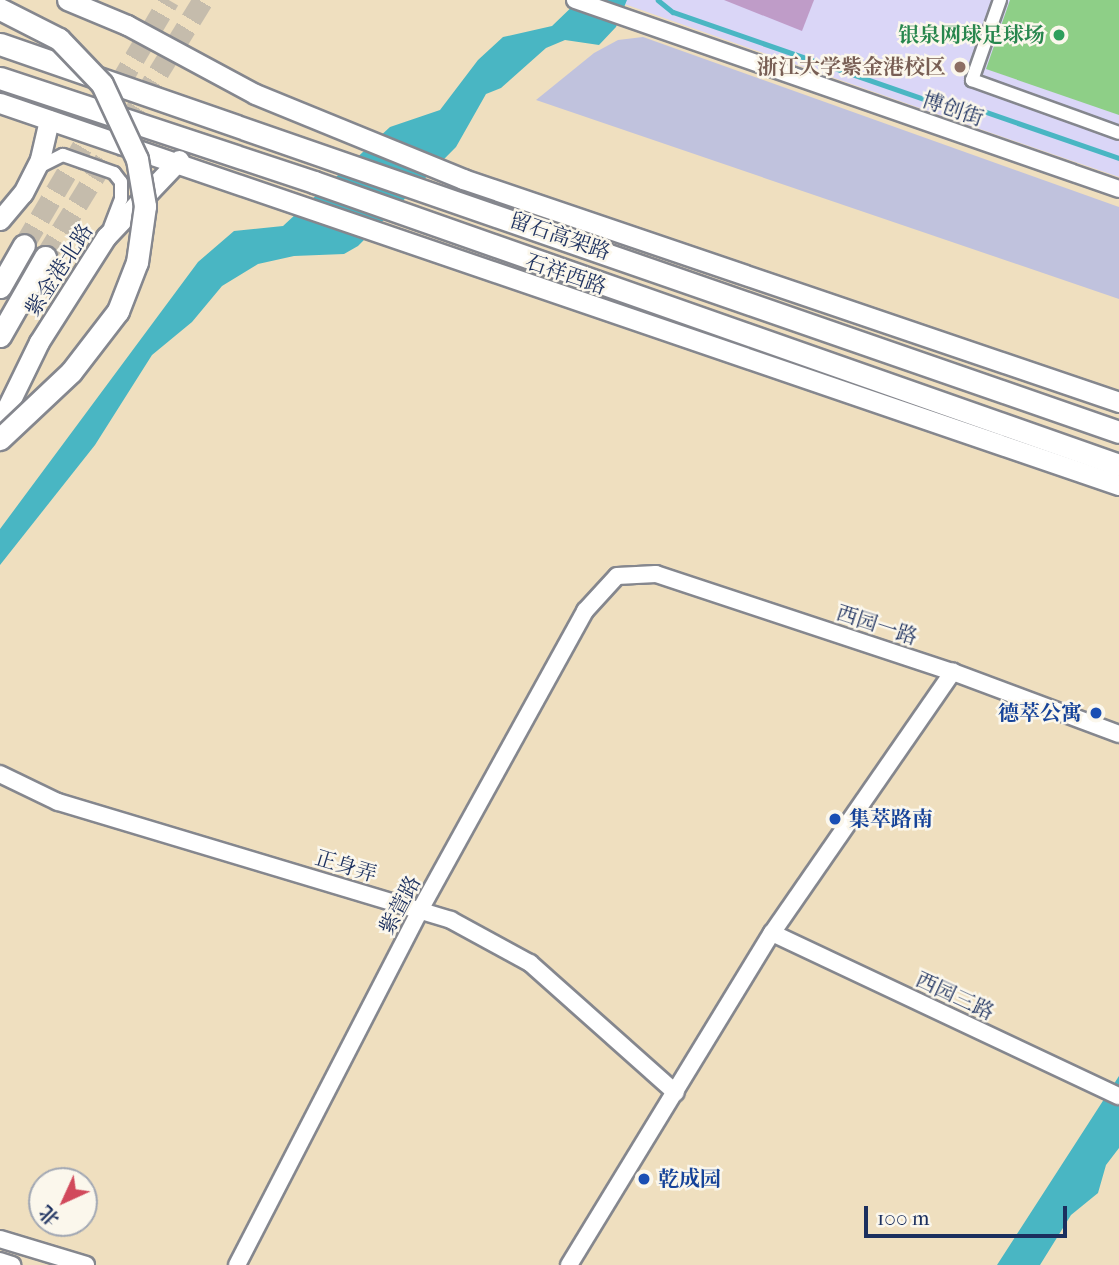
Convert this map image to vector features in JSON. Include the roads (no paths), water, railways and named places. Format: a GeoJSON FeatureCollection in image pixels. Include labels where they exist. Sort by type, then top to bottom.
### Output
{"type":"FeatureCollection","features":[{"type":"Feature","properties":{"kind":"highway"},"geometry":{"type":"LineString","coordinates":[[0,9],[59,39],[102,84],[137,159],[145,206],[137,262],[118,311],[92,348],[0,449]]}},
{"type":"Feature","properties":{"kind":"highway","name":"留石高架路"},"geometry":{"type":"LineString","coordinates":[[0,44],[1119,432]]}},
{"type":"Feature","properties":{"kind":"highway","name":"留石高架路"},"geometry":{"type":"LineString","coordinates":[[0,78],[314,182],[1119,465]]}},
{"type":"Feature","properties":{"kind":"highway"},"geometry":{"type":"LineString","coordinates":[[0,287],[24,245]]}},
{"type":"Feature","properties":{"kind":"highway"},"geometry":{"type":"LineString","coordinates":[[0,336],[45,257]]}},
{"type":"Feature","properties":{"kind":"highway"},"geometry":{"type":"LineString","coordinates":[[0,439],[46,397]]}},
{"type":"Feature","properties":{"kind":"main road"},"geometry":{"type":"LineString","coordinates":[[67,0],[127,25],[255,94],[354,136],[515,198],[1119,402]]}},
{"type":"Feature","properties":{"kind":"main road","name":"石祥西路"},"geometry":{"type":"LineString","coordinates":[[0,103],[178,160],[384,234],[1119,485]]}},
{"type":"Feature","properties":{"kind":"main road"},"geometry":{"type":"LineString","coordinates":[[0,220],[23,193],[36,169],[49,120]]}},
{"type":"Feature","properties":{"kind":"main road","name":"紫金港北路"},"geometry":{"type":"LineString","coordinates":[[0,422],[39,342],[106,237],[178,160]]}},
{"type":"Feature","properties":{"kind":"street","name":"博创街"},"geometry":{"type":"LineString","coordinates":[[576,0],[1119,189]]}},
{"type":"Feature","properties":{"kind":"street"},"geometry":{"type":"LineString","coordinates":[[1000,0],[972,80],[1119,133]]}},
{"type":"Feature","properties":{"kind":"street"},"geometry":{"type":"LineString","coordinates":[[36,169],[63,155],[114,173],[121,182],[121,199],[106,237]]}},
{"type":"Feature","properties":{"kind":"street","name":"西园一路"},"geometry":{"type":"LineString","coordinates":[[617,576],[656,574],[953,672],[1119,734]]}},
{"type":"Feature","properties":{"kind":"street","name":"紫萱路"},"geometry":{"type":"LineString","coordinates":[[236,1265],[421,910],[585,611],[617,576]]}},
{"type":"Feature","properties":{"kind":"street"},"geometry":{"type":"LineString","coordinates":[[569,1265],[772,933],[953,672]]}},
{"type":"Feature","properties":{"kind":"street","name":"正身弄"},"geometry":{"type":"LineString","coordinates":[[0,774],[58,802],[421,910],[485,937],[530,963],[676,1093]]}},
{"type":"Feature","properties":{"kind":"street","name":"西园三路"},"geometry":{"type":"LineString","coordinates":[[772,933],[1119,1096]]}},
{"type":"Feature","properties":{"kind":"street"},"geometry":{"type":"LineString","coordinates":[[0,1239],[86,1265]]}},
{"type":"Feature","properties":{"kind":"street"},"geometry":{"type":"LineString","coordinates":[[0,1261],[12,1265]]}},
{"type":"Feature","properties":{"kind":"water"},"geometry":{"type":"Polygon","coordinates":[[[579,0],[627,0],[616,27],[599,45],[565,40],[546,48],[501,88],[486,94],[456,147],[358,246],[344,254],[294,256],[258,264],[222,286],[192,322],[152,355],[95,445],[0,565],[0,529],[198,262],[234,231],[283,226],[390,127],[440,110],[478,60],[503,37],[552,26],[579,0]]]}},
{"type":"Feature","properties":{"kind":"water"},"geometry":{"type":"Polygon","coordinates":[[[1119,1076],[1119,1148],[1106,1165],[1098,1193],[1071,1215],[1040,1265],[997,1265],[1119,1076]]]}},
{"type":"Feature","properties":{"kind":"waterway"},"geometry":{"type":"LineString","coordinates":[[658,0],[673,12],[938,104],[966,105],[1119,158]]}},
{"type":"Feature","properties":{"kind":"tunnel"},"geometry":{"type":"LineString","coordinates":[[24,245],[169,0]]}},
{"type":"Feature","properties":{"kind":"tunnel"},"geometry":{"type":"LineString","coordinates":[[45,257],[203,0]]}},
{"type":"Feature","properties":{"kind":"place","name":"银泉网球足球场"},"geometry":{"type":"Point","coordinates":[1059,35]}},
{"type":"Feature","properties":{"kind":"place","name":"浙江大学紫金港校区"},"geometry":{"type":"Point","coordinates":[960,67]}},
{"type":"Feature","properties":{"kind":"place","name":"德萃公寓"},"geometry":{"type":"Point","coordinates":[1096,713]}},
{"type":"Feature","properties":{"kind":"place","name":"集萃路南"},"geometry":{"type":"Point","coordinates":[835,819]}},
{"type":"Feature","properties":{"kind":"place","name":"乾成园"},"geometry":{"type":"Point","coordinates":[644,1179]}}]}
